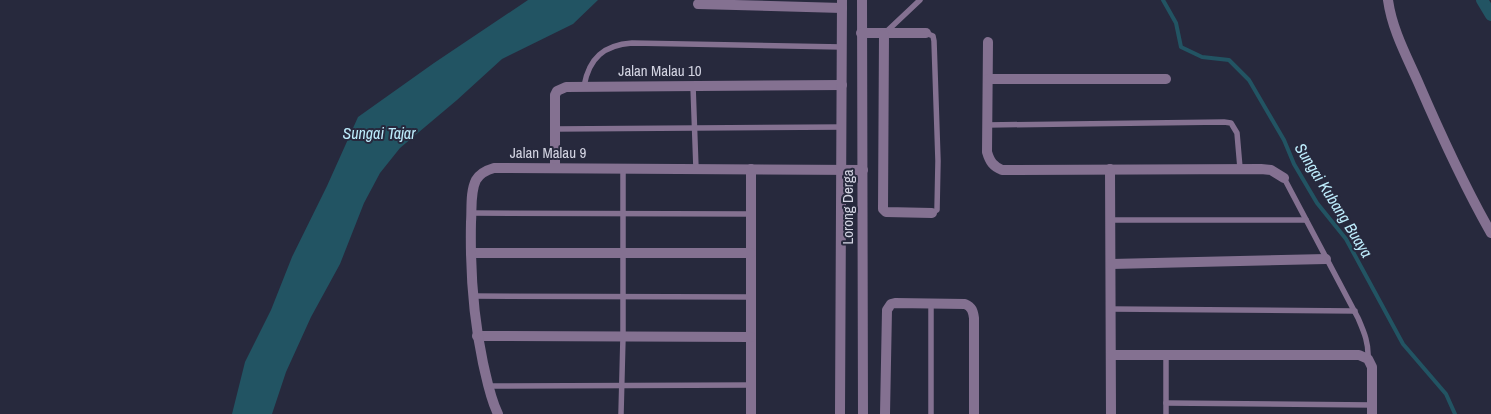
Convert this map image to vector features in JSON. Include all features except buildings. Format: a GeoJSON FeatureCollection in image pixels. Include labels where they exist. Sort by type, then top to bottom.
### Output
{"type":"FeatureCollection","features":[{"type":"Feature","properties":{"kind":"street","name":"Lorong Derga"},"geometry":{"type":"LineString","coordinates":[[862,0],[862,414]]}},
{"type":"Feature","properties":{"kind":"street"},"geometry":{"type":"LineString","coordinates":[[1388,0],[1393,25],[1423,95],[1446,146],[1491,233]]}},
{"type":"Feature","properties":{"kind":"street"},"geometry":{"type":"LineString","coordinates":[[699,2],[842,4],[840,414]]}},
{"type":"Feature","properties":{"kind":"street"},"geometry":{"type":"LineString","coordinates":[[861,33],[926,33]]}},
{"type":"Feature","properties":{"kind":"street"},"geometry":{"type":"LineString","coordinates":[[884,34],[883,209],[886,212],[932,213]]}},
{"type":"Feature","properties":{"kind":"street"},"geometry":{"type":"LineString","coordinates":[[988,42],[987,152],[990,161],[995,167],[1002,170],[1240,168],[1271,170],[1284,178]]}},
{"type":"Feature","properties":{"kind":"street"},"geometry":{"type":"LineString","coordinates":[[988,79],[1166,79]]}},
{"type":"Feature","properties":{"kind":"street","name":"Jalan Malau 10"},"geometry":{"type":"LineString","coordinates":[[555,168],[555,96],[557,91],[566,87],[842,86]]}},
{"type":"Feature","properties":{"kind":"street","name":"Jalan Malau 9"},"geometry":{"type":"LineString","coordinates":[[498,414],[488,386],[477,336],[472,296],[470,253],[473,188],[479,175],[494,168],[863,170]]}},
{"type":"Feature","properties":{"kind":"street"},"geometry":{"type":"LineString","coordinates":[[750,169],[751,414]]}},
{"type":"Feature","properties":{"kind":"street"},"geometry":{"type":"LineString","coordinates":[[1110,169],[1111,414]]}},
{"type":"Feature","properties":{"kind":"street"},"geometry":{"type":"LineString","coordinates":[[470,253],[751,253]]}},
{"type":"Feature","properties":{"kind":"street"},"geometry":{"type":"LineString","coordinates":[[1110,264],[1326,260]]}},
{"type":"Feature","properties":{"kind":"street"},"geometry":{"type":"LineString","coordinates":[[885,414],[887,310],[891,304],[895,303],[931,302],[965,304],[970,306],[973,311],[974,414]]}},
{"type":"Feature","properties":{"kind":"street"},"geometry":{"type":"LineString","coordinates":[[477,336],[751,337]]}},
{"type":"Feature","properties":{"kind":"street"},"geometry":{"type":"LineString","coordinates":[[1111,355],[1359,355],[1368,359],[1372,367],[1372,409]]}},
{"type":"Feature","properties":{"kind":"lane"},"geometry":{"type":"LineString","coordinates":[[884,34],[920,0]]}},
{"type":"Feature","properties":{"kind":"lane"},"geometry":{"type":"LineString","coordinates":[[926,33],[933,36],[935,59],[938,161],[937,210],[932,213]]}},
{"type":"Feature","properties":{"kind":"lane"},"geometry":{"type":"LineString","coordinates":[[584,86],[587,72],[594,60],[612,46],[622,44],[842,47]]}},
{"type":"Feature","properties":{"kind":"lane"},"geometry":{"type":"LineString","coordinates":[[693,86],[696,169]]}},
{"type":"Feature","properties":{"kind":"lane"},"geometry":{"type":"LineString","coordinates":[[987,125],[1231,123],[1237,133],[1240,168]]}},
{"type":"Feature","properties":{"kind":"lane"},"geometry":{"type":"LineString","coordinates":[[554,129],[842,127]]}},
{"type":"Feature","properties":{"kind":"lane"},"geometry":{"type":"LineString","coordinates":[[621,414],[623,168]]}},
{"type":"Feature","properties":{"kind":"lane"},"geometry":{"type":"LineString","coordinates":[[1284,178],[1326,260],[1355,311],[1369,349],[1368,359]]}},
{"type":"Feature","properties":{"kind":"lane"},"geometry":{"type":"LineString","coordinates":[[472,213],[750,214]]}},
{"type":"Feature","properties":{"kind":"lane"},"geometry":{"type":"LineString","coordinates":[[1110,220],[1306,220]]}},
{"type":"Feature","properties":{"kind":"lane"},"geometry":{"type":"LineString","coordinates":[[472,296],[750,297]]}},
{"type":"Feature","properties":{"kind":"lane"},"geometry":{"type":"LineString","coordinates":[[931,302],[931,414]]}},
{"type":"Feature","properties":{"kind":"lane"},"geometry":{"type":"LineString","coordinates":[[1111,309],[1355,311]]}},
{"type":"Feature","properties":{"kind":"lane"},"geometry":{"type":"LineString","coordinates":[[1166,354],[1166,414]]}},
{"type":"Feature","properties":{"kind":"lane"},"geometry":{"type":"LineString","coordinates":[[488,386],[750,384]]}},
{"type":"Feature","properties":{"kind":"lane"},"geometry":{"type":"LineString","coordinates":[[1166,403],[1372,409]]}},
{"type":"Feature","properties":{"kind":"water","name":"Sungai Tajar"},"geometry":{"type":"Polygon","coordinates":[[[528,0],[598,0],[573,24],[502,59],[400,148],[380,173],[364,203],[340,264],[311,317],[286,372],[272,414],[232,414],[245,362],[271,310],[292,257],[358,117],[528,0]]]}},
{"type":"Feature","properties":{"kind":"waterway","name":"Sungai Kubang Buaya"},"geometry":{"type":"LineString","coordinates":[[1163,0],[1176,23],[1181,47],[1202,57],[1229,60],[1249,80],[1284,140],[1294,164],[1317,203],[1346,239],[1403,344],[1446,394],[1455,414]]}},
{"type":"Feature","properties":{"kind":"waterway"},"geometry":{"type":"LineString","coordinates":[[1482,0],[1491,15]]}}]}
